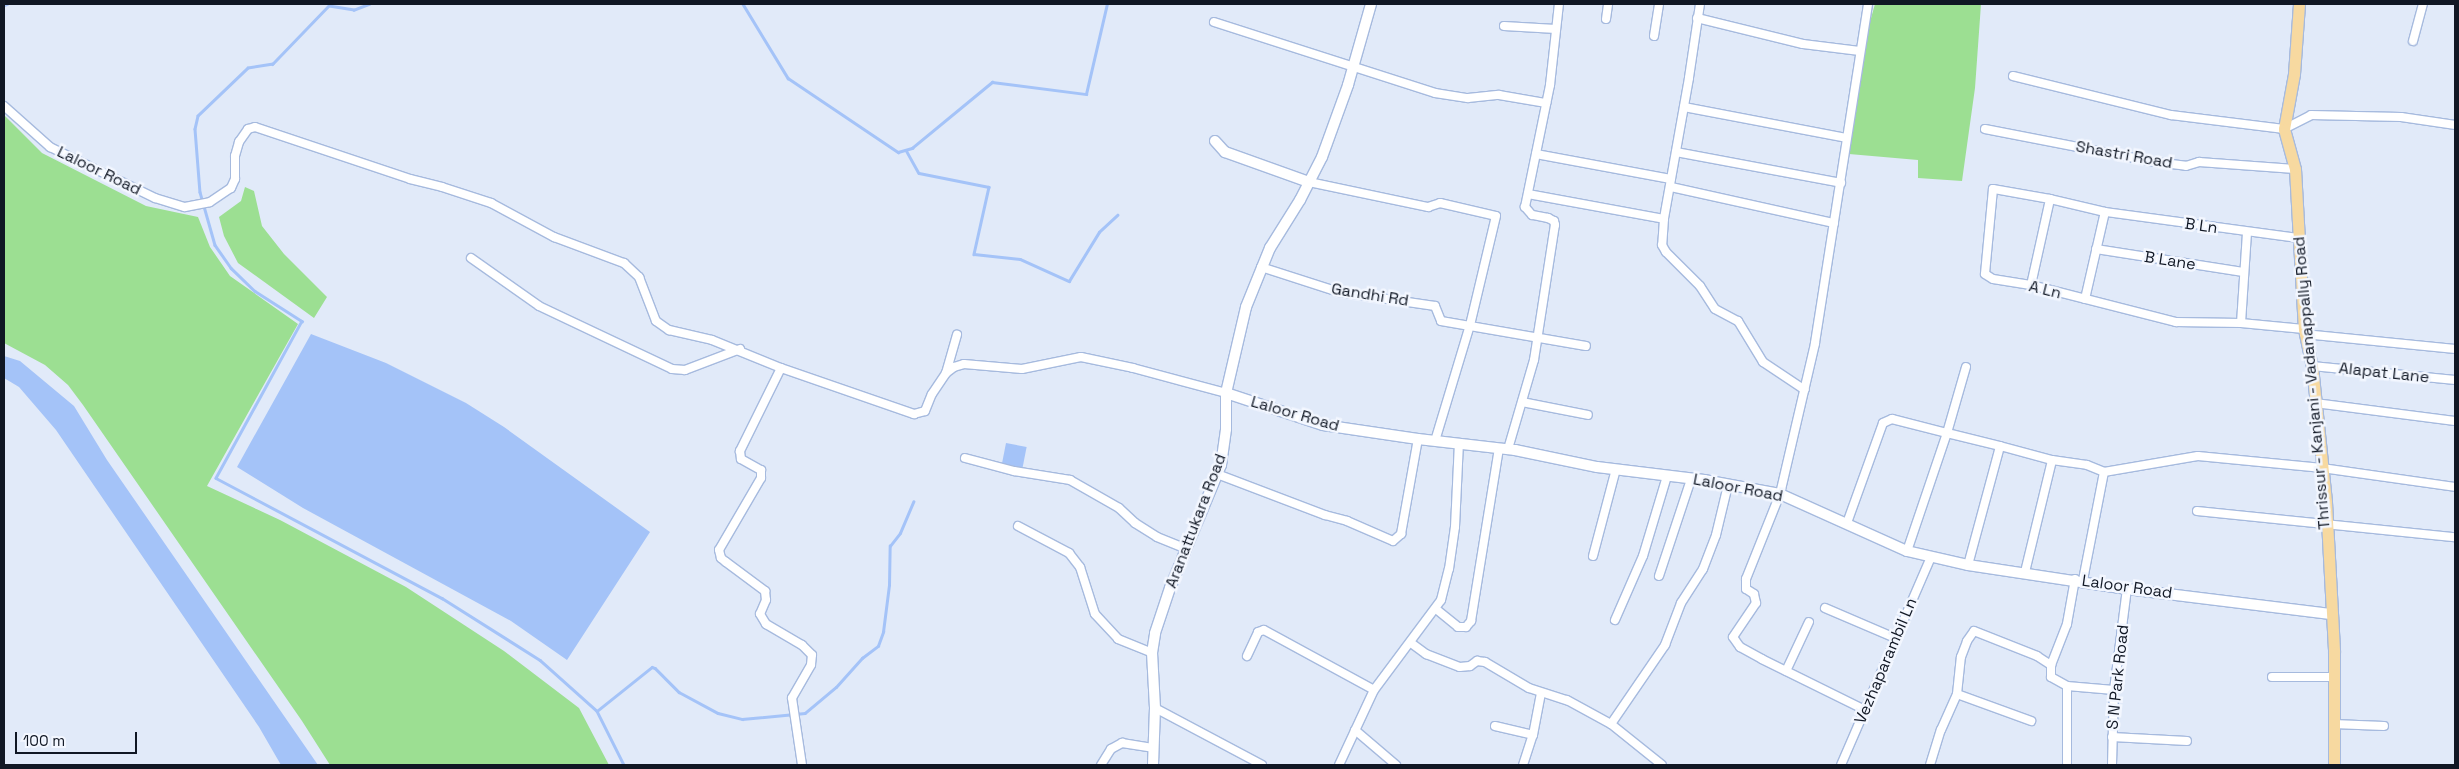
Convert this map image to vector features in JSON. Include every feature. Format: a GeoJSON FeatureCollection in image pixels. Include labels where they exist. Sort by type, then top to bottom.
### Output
{"type":"FeatureCollection","features":[{"type":"Feature","properties":{"kind":"main road","name":"Thrissur - Kanjani - Vadanappally Road"},"geometry":{"type":"LineString","coordinates":[[2299,4],[2294,74],[2284,129],[2295,169],[2304,331],[2312,366],[2322,468],[2332,614],[2334,765]]}},
{"type":"Feature","properties":{"kind":"street","name":"Aranattukara Road"},"geometry":{"type":"LineString","coordinates":[[1153,765],[1155,708],[1152,653],[1170,588],[1217,474],[1225,448],[1226,393],[1246,307],[1261,267],[1322,157],[1354,67],[1371,4]]}},
{"type":"Feature","properties":{"kind":"street"},"geometry":{"type":"LineString","coordinates":[[1436,609],[1458,627],[1466,627],[1472,621],[1504,448],[1522,402],[1534,360],[1555,225],[1554,221],[1527,212],[1525,207],[1546,104],[1559,4]]}},
{"type":"Feature","properties":{"kind":"street"},"geometry":{"type":"LineString","coordinates":[[1606,19],[1608,4]]}},
{"type":"Feature","properties":{"kind":"street"},"geometry":{"type":"LineString","coordinates":[[1654,36],[1659,4]]}},
{"type":"Feature","properties":{"kind":"street"},"geometry":{"type":"LineString","coordinates":[[1700,4],[1664,219],[1662,245],[1666,252],[1700,286],[1715,310],[1738,321],[1763,362],[1805,390]]}},
{"type":"Feature","properties":{"kind":"street"},"geometry":{"type":"LineString","coordinates":[[1865,710],[1740,647],[1733,637],[1756,602],[1754,594],[1746,589],[1746,579],[1780,494],[1815,343],[1867,4]]}},
{"type":"Feature","properties":{"kind":"street"},"geometry":{"type":"LineString","coordinates":[[2413,40],[2422,4]]}},
{"type":"Feature","properties":{"kind":"street"},"geometry":{"type":"LineString","coordinates":[[1697,18],[1803,44],[1860,51]]}},
{"type":"Feature","properties":{"kind":"street"},"geometry":{"type":"LineString","coordinates":[[1214,22],[1435,93],[1468,98],[1499,94],[1546,104]]}},
{"type":"Feature","properties":{"kind":"street"},"geometry":{"type":"LineString","coordinates":[[1504,26],[1556,29]]}},
{"type":"Feature","properties":{"kind":"street"},"geometry":{"type":"LineString","coordinates":[[2013,76],[2171,115],[2284,129],[2311,115],[2401,117],[2455,124]]}},
{"type":"Feature","properties":{"kind":"street","name":"Laloor Road"},"geometry":{"type":"LineString","coordinates":[[4,106],[50,147],[71,159],[169,204],[191,208],[208,203],[234,184],[234,156],[238,142],[251,127],[262,129],[410,179],[491,203],[554,237],[624,263],[639,277],[656,321],[669,330],[712,340],[740,350]]}},
{"type":"Feature","properties":{"kind":"street"},"geometry":{"type":"LineString","coordinates":[[1684,107],[1846,138]]}},
{"type":"Feature","properties":{"kind":"street","name":"Shastri Road"},"geometry":{"type":"LineString","coordinates":[[1985,129],[2155,162],[2186,166],[2199,162],[2295,169]]}},
{"type":"Feature","properties":{"kind":"street"},"geometry":{"type":"LineString","coordinates":[[1215,142],[1225,152],[1308,182],[1428,207],[1440,203],[1496,216],[1470,325],[1435,440]]}},
{"type":"Feature","properties":{"kind":"street"},"geometry":{"type":"LineString","coordinates":[[1676,152],[1841,183]]}},
{"type":"Feature","properties":{"kind":"street"},"geometry":{"type":"LineString","coordinates":[[1536,154],[1671,183],[1834,223]]}},
{"type":"Feature","properties":{"kind":"street","name":"A Ln"},"geometry":{"type":"LineString","coordinates":[[2104,212],[2050,199],[1993,189],[1991,192],[1985,274],[1993,279],[2031,286],[2176,322],[2241,322],[2455,349]]}},
{"type":"Feature","properties":{"kind":"street"},"geometry":{"type":"LineString","coordinates":[[1528,194],[1664,219]]}},
{"type":"Feature","properties":{"kind":"street"},"geometry":{"type":"LineString","coordinates":[[2031,286],[2050,199]]}},
{"type":"Feature","properties":{"kind":"street"},"geometry":{"type":"LineString","coordinates":[[2085,299],[2104,212]]}},
{"type":"Feature","properties":{"kind":"street","name":"B Ln"},"geometry":{"type":"LineString","coordinates":[[2104,212],[2247,233],[2298,238]]}},
{"type":"Feature","properties":{"kind":"street"},"geometry":{"type":"LineString","coordinates":[[2241,322],[2247,233]]}},
{"type":"Feature","properties":{"kind":"street","name":"B Lane"},"geometry":{"type":"LineString","coordinates":[[2096,249],[2243,272]]}},
{"type":"Feature","properties":{"kind":"street"},"geometry":{"type":"LineString","coordinates":[[471,258],[539,306],[672,368],[685,370],[740,350],[781,368],[914,414],[925,411],[932,394],[946,373],[957,334]]}},
{"type":"Feature","properties":{"kind":"street","name":"Gandhi Rd"},"geometry":{"type":"LineString","coordinates":[[1261,267],[1339,292],[1435,306],[1441,321],[1470,325]]}},
{"type":"Feature","properties":{"kind":"street"},"geometry":{"type":"LineString","coordinates":[[1470,325],[1586,346]]}},
{"type":"Feature","properties":{"kind":"street"},"geometry":{"type":"LineString","coordinates":[[946,373],[954,367],[964,364],[1022,369],[1081,357],[1133,368],[1226,393]]}},
{"type":"Feature","properties":{"kind":"street","name":"Alapat Lane"},"geometry":{"type":"LineString","coordinates":[[2312,366],[2455,380]]}},
{"type":"Feature","properties":{"kind":"street"},"geometry":{"type":"LineString","coordinates":[[1908,551],[1947,433],[1966,367]]}},
{"type":"Feature","properties":{"kind":"street"},"geometry":{"type":"LineString","coordinates":[[781,368],[740,451],[741,459],[760,470],[761,478],[719,550],[721,558],[765,591],[766,600],[760,614],[763,621],[802,645],[812,655],[811,665],[794,692],[792,709],[802,765]]}},
{"type":"Feature","properties":{"kind":"street","name":"Laloor Road"},"geometry":{"type":"LineString","coordinates":[[1226,393],[1323,425],[1418,439],[1504,448],[1616,469],[1780,494],[1908,551],[1968,565],[2079,580],[2127,589],[2332,614]]}},
{"type":"Feature","properties":{"kind":"street"},"geometry":{"type":"LineString","coordinates":[[1522,402],[1588,415]]}},
{"type":"Feature","properties":{"kind":"street"},"geometry":{"type":"LineString","coordinates":[[2316,403],[2455,422]]}},
{"type":"Feature","properties":{"kind":"street"},"geometry":{"type":"LineString","coordinates":[[1847,523],[1883,423],[1892,419],[2052,460],[2087,465],[2104,472],[2198,456],[2322,468],[2455,487]]}},
{"type":"Feature","properties":{"kind":"street"},"geometry":{"type":"LineString","coordinates":[[1217,474],[1324,515],[1347,520],[1393,541],[1401,534],[1418,439]]}},
{"type":"Feature","properties":{"kind":"street"},"geometry":{"type":"LineString","coordinates":[[1339,765],[1374,690],[1395,659],[1411,643],[1436,609],[1449,569],[1456,527],[1459,443]]}},
{"type":"Feature","properties":{"kind":"street"},"geometry":{"type":"LineString","coordinates":[[1968,565],[2000,446]]}},
{"type":"Feature","properties":{"kind":"street"},"geometry":{"type":"LineString","coordinates":[[965,458],[1006,469],[1070,480],[1119,508],[1157,537],[1187,549]]}},
{"type":"Feature","properties":{"kind":"street"},"geometry":{"type":"LineString","coordinates":[[2025,572],[2052,460]]}},
{"type":"Feature","properties":{"kind":"street"},"geometry":{"type":"LineString","coordinates":[[1593,556],[1616,469]]}},
{"type":"Feature","properties":{"kind":"street"},"geometry":{"type":"LineString","coordinates":[[2104,472],[2067,624],[2050,665],[2051,677],[2067,686],[2114,690]]}},
{"type":"Feature","properties":{"kind":"street"},"geometry":{"type":"LineString","coordinates":[[1615,620],[1642,556],[1667,476]]}},
{"type":"Feature","properties":{"kind":"street"},"geometry":{"type":"LineString","coordinates":[[1659,576],[1691,479]]}},
{"type":"Feature","properties":{"kind":"street"},"geometry":{"type":"LineString","coordinates":[[1612,724],[1665,644],[1681,603],[1702,569],[1716,535],[1728,485]]}},
{"type":"Feature","properties":{"kind":"street"},"geometry":{"type":"LineString","coordinates":[[2197,511],[2455,537]]}},
{"type":"Feature","properties":{"kind":"street"},"geometry":{"type":"LineString","coordinates":[[1018,526],[1069,553],[1080,567],[1095,614],[1118,639],[1152,653]]}},
{"type":"Feature","properties":{"kind":"street","name":"Vezhaparambil Ln"},"geometry":{"type":"LineString","coordinates":[[1841,765],[1931,557]]}},
{"type":"Feature","properties":{"kind":"street","name":"S N Park Road"},"geometry":{"type":"LineString","coordinates":[[2112,765],[2114,690],[2127,589]]}},
{"type":"Feature","properties":{"kind":"street"},"geometry":{"type":"LineString","coordinates":[[1824,608],[1895,638]]}},
{"type":"Feature","properties":{"kind":"street"},"geometry":{"type":"LineString","coordinates":[[1786,671],[1809,622]]}},
{"type":"Feature","properties":{"kind":"street"},"geometry":{"type":"LineString","coordinates":[[1247,656],[1258,632],[1264,630],[1374,690]]}},
{"type":"Feature","properties":{"kind":"street"},"geometry":{"type":"LineString","coordinates":[[1930,765],[1941,730],[1957,694],[1961,657],[1967,641],[1974,630],[2037,656],[2050,665]]}},
{"type":"Feature","properties":{"kind":"street"},"geometry":{"type":"LineString","coordinates":[[1411,643],[1426,654],[1460,667],[1470,666],[1477,661],[1485,662],[1541,693],[1567,700],[1612,724],[1662,765]]}},
{"type":"Feature","properties":{"kind":"street"},"geometry":{"type":"LineString","coordinates":[[2272,677],[2334,677]]}},
{"type":"Feature","properties":{"kind":"street"},"geometry":{"type":"LineString","coordinates":[[2067,686],[2067,763]]}},
{"type":"Feature","properties":{"kind":"street"},"geometry":{"type":"LineString","coordinates":[[1523,765],[1533,735],[1541,693]]}},
{"type":"Feature","properties":{"kind":"street"},"geometry":{"type":"LineString","coordinates":[[1957,694],[2031,721]]}},
{"type":"Feature","properties":{"kind":"street"},"geometry":{"type":"LineString","coordinates":[[1155,708],[1249,762],[1262,765]]}},
{"type":"Feature","properties":{"kind":"street"},"geometry":{"type":"LineString","coordinates":[[2333,724],[2384,726]]}},
{"type":"Feature","properties":{"kind":"street"},"geometry":{"type":"LineString","coordinates":[[1495,726],[1533,735]]}},
{"type":"Feature","properties":{"kind":"street"},"geometry":{"type":"LineString","coordinates":[[1354,730],[1396,765]]}},
{"type":"Feature","properties":{"kind":"street"},"geometry":{"type":"LineString","coordinates":[[2112,737],[2188,741]]}},
{"type":"Feature","properties":{"kind":"street"},"geometry":{"type":"LineString","coordinates":[[1101,765],[1111,750],[1122,743],[1153,748]]}},
{"type":"Feature","properties":{"kind":"green space"},"geometry":{"type":"Polygon","coordinates":[[[1875,4],[1981,4],[1975,88],[1962,181],[1918,178],[1918,160],[1849,154],[1866,36],[1875,4]]]}},
{"type":"Feature","properties":{"kind":"green space"},"geometry":{"type":"Polygon","coordinates":[[[4,115],[42,153],[146,206],[198,217],[210,247],[230,276],[298,324],[207,486],[280,520],[406,587],[504,651],[579,708],[609,765],[330,765],[302,721],[68,385],[45,365],[4,343],[4,115]]]}},
{"type":"Feature","properties":{"kind":"green space"},"geometry":{"type":"Polygon","coordinates":[[[245,187],[254,191],[262,226],[284,254],[327,297],[314,318],[238,263],[224,236],[219,217],[241,201],[245,187]]]}},
{"type":"Feature","properties":{"kind":"water"},"geometry":{"type":"Polygon","coordinates":[[[311,334],[386,363],[466,403],[504,427],[650,532],[567,660],[511,621],[303,508],[237,467],[311,334]]]}},
{"type":"Feature","properties":{"kind":"water"},"geometry":{"type":"Polygon","coordinates":[[[4,356],[20,361],[74,406],[107,460],[318,765],[281,765],[259,727],[56,430],[19,387],[4,378],[4,356]]]}},
{"type":"Feature","properties":{"kind":"water"},"geometry":{"type":"Polygon","coordinates":[[[1006,443],[1027,447],[1023,468],[1002,464],[1006,443]]]}},
{"type":"Feature","properties":{"kind":"waterway"},"geometry":{"type":"LineString","coordinates":[[370,4],[354,10],[329,6],[273,64],[248,68],[198,116],[195,129],[200,192],[215,245],[231,268],[255,291],[302,321],[216,478],[442,598],[540,660],[597,711],[624,765]]}},
{"type":"Feature","properties":{"kind":"waterway"},"geometry":{"type":"LineString","coordinates":[[743,4],[788,78],[898,152],[912,148],[992,82],[1086,94],[1107,4]]}},
{"type":"Feature","properties":{"kind":"waterway"},"geometry":{"type":"LineString","coordinates":[[906,150],[919,173],[989,187],[974,254],[1020,259],[1069,281],[1099,232],[1117,215]]}},
{"type":"Feature","properties":{"kind":"waterway"},"geometry":{"type":"LineString","coordinates":[[597,711],[652,667],[679,692],[718,713],[742,719],[805,713],[836,687],[862,658],[878,646],[883,632],[889,585],[890,546],[900,533],[913,502]]}}]}
